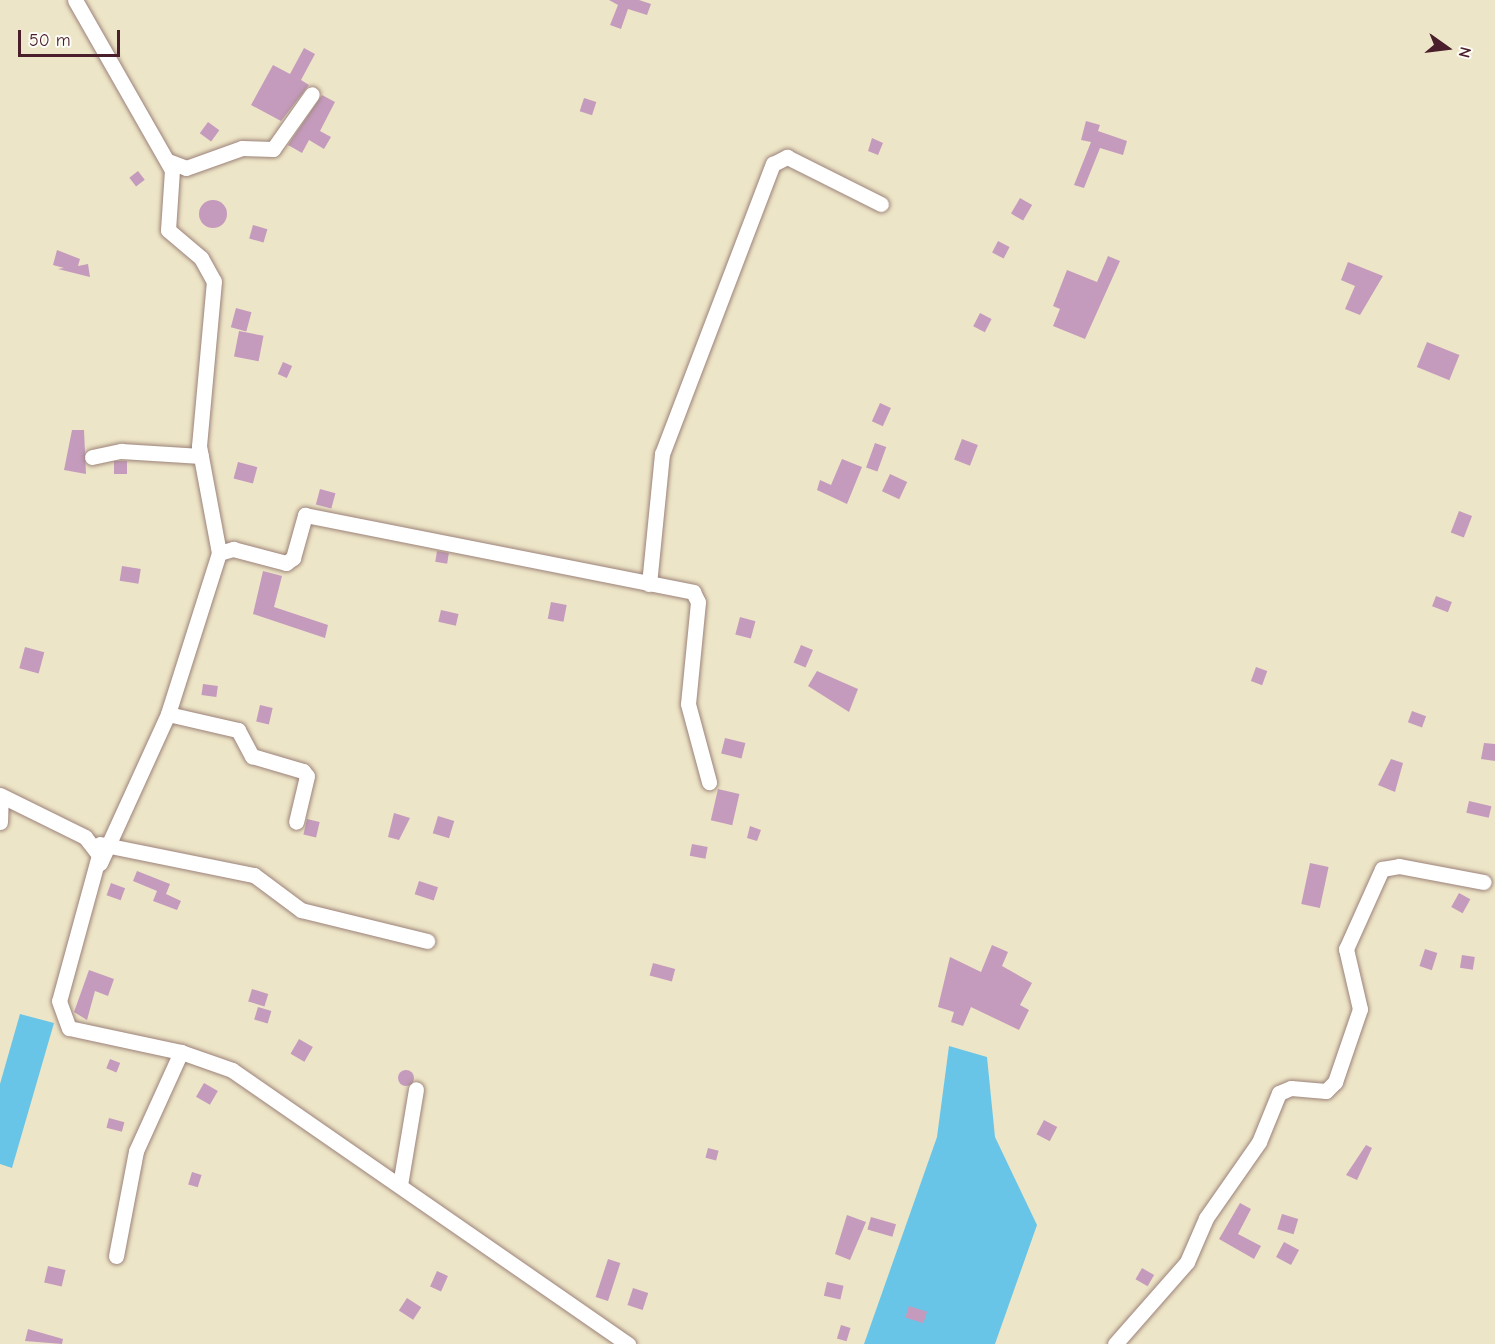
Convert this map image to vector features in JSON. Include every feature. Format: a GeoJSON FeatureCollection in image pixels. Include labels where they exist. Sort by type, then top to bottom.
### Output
{"type":"FeatureCollection","features":[{"type":"Feature","properties":{"kind":"street"},"geometry":{"type":"LineString","coordinates":[[75,0],[168,161],[167,226],[201,258],[214,281],[201,456],[219,553],[168,714],[110,846],[100,863],[79,920],[58,1011],[79,1034],[181,1052],[232,1070],[271,1092],[628,1344]]}},
{"type":"Feature","properties":{"kind":"street"},"geometry":{"type":"LineString","coordinates":[[168,161],[191,167],[242,148],[273,149],[312,94]]}},
{"type":"Feature","properties":{"kind":"street"},"geometry":{"type":"LineString","coordinates":[[649,584],[662,453],[773,164],[787,157],[881,204]]}},
{"type":"Feature","properties":{"kind":"street"},"geometry":{"type":"LineString","coordinates":[[92,457],[121,451],[201,456]]}},
{"type":"Feature","properties":{"kind":"street"},"geometry":{"type":"LineString","coordinates":[[219,553],[245,551],[286,564],[293,558],[304,515],[649,584],[676,585],[693,592],[698,602],[687,691],[709,782]]}},
{"type":"Feature","properties":{"kind":"street"},"geometry":{"type":"LineString","coordinates":[[168,714],[238,730],[252,756],[303,771],[307,776],[296,822]]}},
{"type":"Feature","properties":{"kind":"street"},"geometry":{"type":"LineString","coordinates":[[1,796],[16,808],[94,843],[254,875],[301,910],[427,941]]}},
{"type":"Feature","properties":{"kind":"street"},"geometry":{"type":"LineString","coordinates":[[1,796],[1,818]]}},
{"type":"Feature","properties":{"kind":"street"},"geometry":{"type":"LineString","coordinates":[[1,818],[16,808]]}},
{"type":"Feature","properties":{"kind":"street"},"geometry":{"type":"LineString","coordinates":[[94,843],[100,863]]}},
{"type":"Feature","properties":{"kind":"street"},"geometry":{"type":"LineString","coordinates":[[1115,1344],[1187,1262],[1206,1218],[1259,1142],[1279,1093],[1291,1088],[1326,1091],[1335,1082],[1360,1009],[1360,989],[1346,949],[1382,869],[1399,866],[1484,882]]}},
{"type":"Feature","properties":{"kind":"street"},"geometry":{"type":"LineString","coordinates":[[116,1256],[136,1150],[181,1052]]}},
{"type":"Feature","properties":{"kind":"street"},"geometry":{"type":"LineString","coordinates":[[400,1185],[416,1089]]}},
{"type":"Feature","properties":{"kind":"water"},"geometry":{"type":"Polygon","coordinates":[[[20,1014],[54,1023],[12,1168],[0,1164],[0,1084],[20,1014]]]}},
{"type":"Feature","properties":{"kind":"water"},"geometry":{"type":"Polygon","coordinates":[[[949,1046],[987,1057],[995,1137],[1037,1225],[995,1344],[864,1344],[937,1137],[949,1046]]]}},
{"type":"Feature","properties":{"kind":"building"},"geometry":{"type":"Polygon","coordinates":[[[609,0],[639,0],[651,4],[647,15],[628,9],[621,29],[610,25],[618,5],[609,0]]]}},
{"type":"Feature","properties":{"kind":"building"},"geometry":{"type":"Polygon","coordinates":[[[304,48],[315,54],[301,80],[309,85],[281,121],[251,105],[273,65],[290,74],[304,48]]]}},
{"type":"Feature","properties":{"kind":"building"},"geometry":{"type":"Polygon","coordinates":[[[322,95],[335,102],[320,131],[331,137],[324,149],[309,140],[302,153],[288,145],[322,95]]]}},
{"type":"Feature","properties":{"kind":"building"},"geometry":{"type":"Polygon","coordinates":[[[584,98],[596,102],[592,115],[580,111],[584,98]]]}},
{"type":"Feature","properties":{"kind":"building"},"geometry":{"type":"Polygon","coordinates":[[[1086,121],[1100,125],[1098,131],[1127,141],[1123,155],[1100,148],[1084,188],[1074,185],[1091,142],[1081,140],[1086,121]]]}},
{"type":"Feature","properties":{"kind":"building"},"geometry":{"type":"Polygon","coordinates":[[[208,122],[219,130],[211,142],[200,133],[208,122]]]}},
{"type":"Feature","properties":{"kind":"building"},"geometry":{"type":"Polygon","coordinates":[[[872,138],[883,143],[878,155],[868,151],[872,138]]]}},
{"type":"Feature","properties":{"kind":"building"},"geometry":{"type":"Polygon","coordinates":[[[138,171],[145,180],[136,186],[129,178],[138,171]]]}},
{"type":"Feature","properties":{"kind":"building"},"geometry":{"type":"Polygon","coordinates":[[[1020,198],[1032,205],[1023,221],[1011,214],[1020,198]]]}},
{"type":"Feature","properties":{"kind":"building"},"geometry":{"type":"Polygon","coordinates":[[[213,200],[223,204],[227,214],[223,224],[213,228],[203,224],[199,214],[203,204],[213,200]]]}},
{"type":"Feature","properties":{"kind":"building"},"geometry":{"type":"Polygon","coordinates":[[[253,225],[267,229],[264,243],[249,238],[253,225]]]}},
{"type":"Feature","properties":{"kind":"building"},"geometry":{"type":"Polygon","coordinates":[[[998,241],[1010,247],[1004,258],[992,253],[998,241]]]}},
{"type":"Feature","properties":{"kind":"building"},"geometry":{"type":"Polygon","coordinates":[[[57,250],[80,259],[78,266],[88,264],[90,277],[58,269],[64,268],[53,265],[57,250]]]}},
{"type":"Feature","properties":{"kind":"building"},"geometry":{"type":"Polygon","coordinates":[[[1108,256],[1120,261],[1085,339],[1053,326],[1060,309],[1053,306],[1067,270],[1097,282],[1108,256]]]}},
{"type":"Feature","properties":{"kind":"building"},"geometry":{"type":"Polygon","coordinates":[[[1348,262],[1383,276],[1360,315],[1345,309],[1355,286],[1341,280],[1348,262]]]}},
{"type":"Feature","properties":{"kind":"building"},"geometry":{"type":"Polygon","coordinates":[[[236,308],[251,312],[246,331],[231,327],[236,308]]]}},
{"type":"Feature","properties":{"kind":"building"},"geometry":{"type":"Polygon","coordinates":[[[980,313],[992,319],[985,332],[973,326],[980,313]]]}},
{"type":"Feature","properties":{"kind":"building"},"geometry":{"type":"Polygon","coordinates":[[[239,331],[264,336],[259,361],[234,357],[239,331]]]}},
{"type":"Feature","properties":{"kind":"building"},"geometry":{"type":"Polygon","coordinates":[[[1427,342],[1459,355],[1449,380],[1417,367],[1427,342]]]}},
{"type":"Feature","properties":{"kind":"building"},"geometry":{"type":"Polygon","coordinates":[[[283,362],[292,366],[287,378],[278,374],[283,362]]]}},
{"type":"Feature","properties":{"kind":"building"},"geometry":{"type":"Polygon","coordinates":[[[880,403],[891,408],[883,426],[872,421],[880,403]]]}},
{"type":"Feature","properties":{"kind":"building"},"geometry":{"type":"Polygon","coordinates":[[[72,430],[84,430],[86,474],[64,470],[72,430]]]}},
{"type":"Feature","properties":{"kind":"building"},"geometry":{"type":"Polygon","coordinates":[[[962,439],[978,445],[970,466],[954,460],[962,439]]]}},
{"type":"Feature","properties":{"kind":"building"},"geometry":{"type":"Polygon","coordinates":[[[875,443],[886,447],[877,472],[866,467],[875,443]]]}},
{"type":"Feature","properties":{"kind":"building"},"geometry":{"type":"Polygon","coordinates":[[[842,459],[862,467],[847,504],[817,490],[820,480],[831,485],[842,459]]]}},
{"type":"Feature","properties":{"kind":"building"},"geometry":{"type":"Polygon","coordinates":[[[114,461],[127,461],[127,474],[114,474],[114,461]]]}},
{"type":"Feature","properties":{"kind":"building"},"geometry":{"type":"Polygon","coordinates":[[[238,462],[257,467],[253,484],[234,478],[238,462]]]}},
{"type":"Feature","properties":{"kind":"building"},"geometry":{"type":"Polygon","coordinates":[[[890,474],[907,482],[899,499],[882,491],[890,474]]]}},
{"type":"Feature","properties":{"kind":"building"},"geometry":{"type":"Polygon","coordinates":[[[320,489],[335,493],[331,509],[316,504],[320,489]]]}},
{"type":"Feature","properties":{"kind":"building"},"geometry":{"type":"Polygon","coordinates":[[[1459,511],[1472,516],[1464,537],[1451,532],[1459,511]]]}},
{"type":"Feature","properties":{"kind":"building"},"geometry":{"type":"Polygon","coordinates":[[[437,551],[449,553],[447,564],[435,562],[437,551]]]}},
{"type":"Feature","properties":{"kind":"building"},"geometry":{"type":"Polygon","coordinates":[[[122,566],[141,569],[138,584],[120,581],[122,566]]]}},
{"type":"Feature","properties":{"kind":"building"},"geometry":{"type":"Polygon","coordinates":[[[263,571],[282,576],[274,607],[328,625],[325,638],[253,614],[263,571]]]}},
{"type":"Feature","properties":{"kind":"building"},"geometry":{"type":"Polygon","coordinates":[[[1436,596],[1452,602],[1448,612],[1432,606],[1436,596]]]}},
{"type":"Feature","properties":{"kind":"building"},"geometry":{"type":"Polygon","coordinates":[[[551,602],[567,605],[563,622],[548,619],[551,602]]]}},
{"type":"Feature","properties":{"kind":"building"},"geometry":{"type":"Polygon","coordinates":[[[441,610],[459,614],[456,626],[438,622],[441,610]]]}},
{"type":"Feature","properties":{"kind":"building"},"geometry":{"type":"Polygon","coordinates":[[[740,617],[755,621],[751,639],[735,634],[740,617]]]}},
{"type":"Feature","properties":{"kind":"building"},"geometry":{"type":"Polygon","coordinates":[[[801,645],[813,650],[806,668],[794,662],[801,645]]]}},
{"type":"Feature","properties":{"kind":"building"},"geometry":{"type":"Polygon","coordinates":[[[25,647],[44,652],[39,673],[19,668],[25,647]]]}},
{"type":"Feature","properties":{"kind":"building"},"geometry":{"type":"Polygon","coordinates":[[[1256,667],[1267,671],[1262,685],[1251,681],[1256,667]]]}},
{"type":"Feature","properties":{"kind":"building"},"geometry":{"type":"Polygon","coordinates":[[[817,671],[858,689],[849,712],[808,686],[817,671]]]}},
{"type":"Feature","properties":{"kind":"building"},"geometry":{"type":"Polygon","coordinates":[[[203,684],[218,686],[216,697],[201,695],[203,684]]]}},
{"type":"Feature","properties":{"kind":"building"},"geometry":{"type":"Polygon","coordinates":[[[260,705],[273,708],[269,724],[256,722],[260,705]]]}},
{"type":"Feature","properties":{"kind":"building"},"geometry":{"type":"Polygon","coordinates":[[[1412,711],[1426,716],[1422,727],[1408,722],[1412,711]]]}},
{"type":"Feature","properties":{"kind":"building"},"geometry":{"type":"Polygon","coordinates":[[[725,738],[745,743],[742,759],[721,754],[725,738]]]}},
{"type":"Feature","properties":{"kind":"building"},"geometry":{"type":"Polygon","coordinates":[[[1484,743],[1495,744],[1495,761],[1481,759],[1484,743]]]}},
{"type":"Feature","properties":{"kind":"building"},"geometry":{"type":"Polygon","coordinates":[[[1391,759],[1403,763],[1395,792],[1378,785],[1391,759]]]}},
{"type":"Feature","properties":{"kind":"building"},"geometry":{"type":"Polygon","coordinates":[[[718,789],[739,794],[732,825],[711,820],[718,789]]]}},
{"type":"Feature","properties":{"kind":"building"},"geometry":{"type":"Polygon","coordinates":[[[1469,801],[1491,806],[1489,818],[1466,813],[1469,801]]]}},
{"type":"Feature","properties":{"kind":"building"},"geometry":{"type":"Polygon","coordinates":[[[394,813],[410,818],[399,840],[388,837],[394,813]]]}},
{"type":"Feature","properties":{"kind":"building"},"geometry":{"type":"Polygon","coordinates":[[[438,816],[454,821],[449,838],[433,833],[438,816]]]}},
{"type":"Feature","properties":{"kind":"building"},"geometry":{"type":"Polygon","coordinates":[[[307,819],[320,822],[316,838],[303,835],[307,819]]]}},
{"type":"Feature","properties":{"kind":"building"},"geometry":{"type":"Polygon","coordinates":[[[750,826],[761,830],[757,841],[747,838],[750,826]]]}},
{"type":"Feature","properties":{"kind":"building"},"geometry":{"type":"Polygon","coordinates":[[[692,844],[708,847],[705,859],[690,856],[692,844]]]}},
{"type":"Feature","properties":{"kind":"building"},"geometry":{"type":"Polygon","coordinates":[[[1310,863],[1329,867],[1320,908],[1301,904],[1310,863]]]}},
{"type":"Feature","properties":{"kind":"building"},"geometry":{"type":"Polygon","coordinates":[[[137,871],[170,884],[166,894],[181,901],[177,910],[153,901],[157,891],[133,881],[137,871]]]}},
{"type":"Feature","properties":{"kind":"building"},"geometry":{"type":"Polygon","coordinates":[[[419,881],[438,887],[434,900],[415,894],[419,881]]]}},
{"type":"Feature","properties":{"kind":"building"},"geometry":{"type":"Polygon","coordinates":[[[111,883],[125,888],[121,900],[107,895],[111,883]]]}},
{"type":"Feature","properties":{"kind":"building"},"geometry":{"type":"Polygon","coordinates":[[[1459,893],[1470,899],[1463,913],[1451,907],[1459,893]]]}},
{"type":"Feature","properties":{"kind":"building"},"geometry":{"type":"Polygon","coordinates":[[[992,945],[1008,952],[1002,966],[1032,983],[1020,1005],[1029,1010],[1019,1030],[971,1007],[963,1026],[951,1022],[954,1012],[938,1007],[950,957],[981,972],[992,945]]]}},
{"type":"Feature","properties":{"kind":"building"},"geometry":{"type":"Polygon","coordinates":[[[1425,949],[1437,953],[1432,970],[1419,966],[1425,949]]]}},
{"type":"Feature","properties":{"kind":"building"},"geometry":{"type":"Polygon","coordinates":[[[1462,955],[1475,957],[1473,970],[1460,968],[1462,955]]]}},
{"type":"Feature","properties":{"kind":"building"},"geometry":{"type":"Polygon","coordinates":[[[653,963],[675,969],[672,982],[650,976],[653,963]]]}},
{"type":"Feature","properties":{"kind":"building"},"geometry":{"type":"Polygon","coordinates":[[[89,970],[114,979],[108,996],[95,991],[87,1020],[74,1012],[89,970]]]}},
{"type":"Feature","properties":{"kind":"building"},"geometry":{"type":"Polygon","coordinates":[[[252,989],[268,994],[264,1006],[248,1001],[252,989]]]}},
{"type":"Feature","properties":{"kind":"building"},"geometry":{"type":"Polygon","coordinates":[[[258,1007],[271,1011],[268,1024],[254,1019],[258,1007]]]}},
{"type":"Feature","properties":{"kind":"building"},"geometry":{"type":"Polygon","coordinates":[[[299,1039],[313,1047],[304,1062],[290,1054],[299,1039]]]}},
{"type":"Feature","properties":{"kind":"building"},"geometry":{"type":"Polygon","coordinates":[[[110,1059],[120,1063],[116,1072],[106,1068],[110,1059]]]}},
{"type":"Feature","properties":{"kind":"building"},"geometry":{"type":"Polygon","coordinates":[[[403,1070],[409,1070],[414,1078],[412,1084],[403,1086],[398,1081],[398,1075],[403,1070]]]}},
{"type":"Feature","properties":{"kind":"building"},"geometry":{"type":"Polygon","coordinates":[[[204,1083],[218,1091],[210,1105],[196,1097],[204,1083]]]}},
{"type":"Feature","properties":{"kind":"building"},"geometry":{"type":"Polygon","coordinates":[[[109,1118],[124,1122],[122,1132],[106,1128],[109,1118]]]}},
{"type":"Feature","properties":{"kind":"building"},"geometry":{"type":"Polygon","coordinates":[[[1044,1120],[1057,1127],[1050,1141],[1036,1134],[1044,1120]]]}},
{"type":"Feature","properties":{"kind":"building"},"geometry":{"type":"Polygon","coordinates":[[[1366,1145],[1372,1148],[1357,1180],[1346,1175],[1366,1145]]]}},
{"type":"Feature","properties":{"kind":"building"},"geometry":{"type":"Polygon","coordinates":[[[708,1148],[719,1151],[716,1161],[705,1158],[708,1148]]]}},
{"type":"Feature","properties":{"kind":"building"},"geometry":{"type":"Polygon","coordinates":[[[192,1172],[202,1175],[198,1187],[188,1184],[192,1172]]]}},
{"type":"Feature","properties":{"kind":"building"},"geometry":{"type":"Polygon","coordinates":[[[1240,1203],[1251,1209],[1238,1234],[1261,1246],[1254,1259],[1219,1239],[1240,1203]]]}},
{"type":"Feature","properties":{"kind":"building"},"geometry":{"type":"Polygon","coordinates":[[[1282,1214],[1298,1219],[1294,1234],[1277,1229],[1282,1214]]]}},
{"type":"Feature","properties":{"kind":"building"},"geometry":{"type":"Polygon","coordinates":[[[847,1215],[866,1222],[850,1260],[835,1254],[847,1215]]]}},
{"type":"Feature","properties":{"kind":"building"},"geometry":{"type":"Polygon","coordinates":[[[871,1217],[896,1224],[892,1237],[867,1229],[871,1217]]]}},
{"type":"Feature","properties":{"kind":"building"},"geometry":{"type":"Polygon","coordinates":[[[1284,1242],[1299,1250],[1291,1265],[1276,1257],[1284,1242]]]}},
{"type":"Feature","properties":{"kind":"building"},"geometry":{"type":"Polygon","coordinates":[[[608,1259],[620,1263],[608,1301],[596,1297],[608,1259]]]}},
{"type":"Feature","properties":{"kind":"building"},"geometry":{"type":"Polygon","coordinates":[[[48,1266],[66,1270],[62,1287],[44,1283],[48,1266]]]}},
{"type":"Feature","properties":{"kind":"building"},"geometry":{"type":"Polygon","coordinates":[[[1142,1268],[1154,1275],[1148,1286],[1136,1279],[1142,1268]]]}},
{"type":"Feature","properties":{"kind":"building"},"geometry":{"type":"Polygon","coordinates":[[[437,1271],[448,1276],[441,1291],[430,1287],[437,1271]]]}},
{"type":"Feature","properties":{"kind":"building"},"geometry":{"type":"Polygon","coordinates":[[[827,1282],[844,1286],[840,1299],[824,1296],[827,1282]]]}},
{"type":"Feature","properties":{"kind":"building"},"geometry":{"type":"Polygon","coordinates":[[[633,1288],[648,1293],[643,1310],[627,1305],[633,1288]]]}},
{"type":"Feature","properties":{"kind":"building"},"geometry":{"type":"Polygon","coordinates":[[[407,1298],[421,1307],[413,1320],[399,1311],[407,1298]]]}},
{"type":"Feature","properties":{"kind":"building"},"geometry":{"type":"Polygon","coordinates":[[[909,1306],[927,1312],[923,1323],[905,1317],[909,1306]]]}},
{"type":"Feature","properties":{"kind":"building"},"geometry":{"type":"Polygon","coordinates":[[[841,1325],[851,1328],[846,1341],[837,1338],[841,1325]]]}},
{"type":"Feature","properties":{"kind":"building"},"geometry":{"type":"Polygon","coordinates":[[[28,1329],[63,1339],[62,1344],[25,1341],[28,1329]]]}}]}
